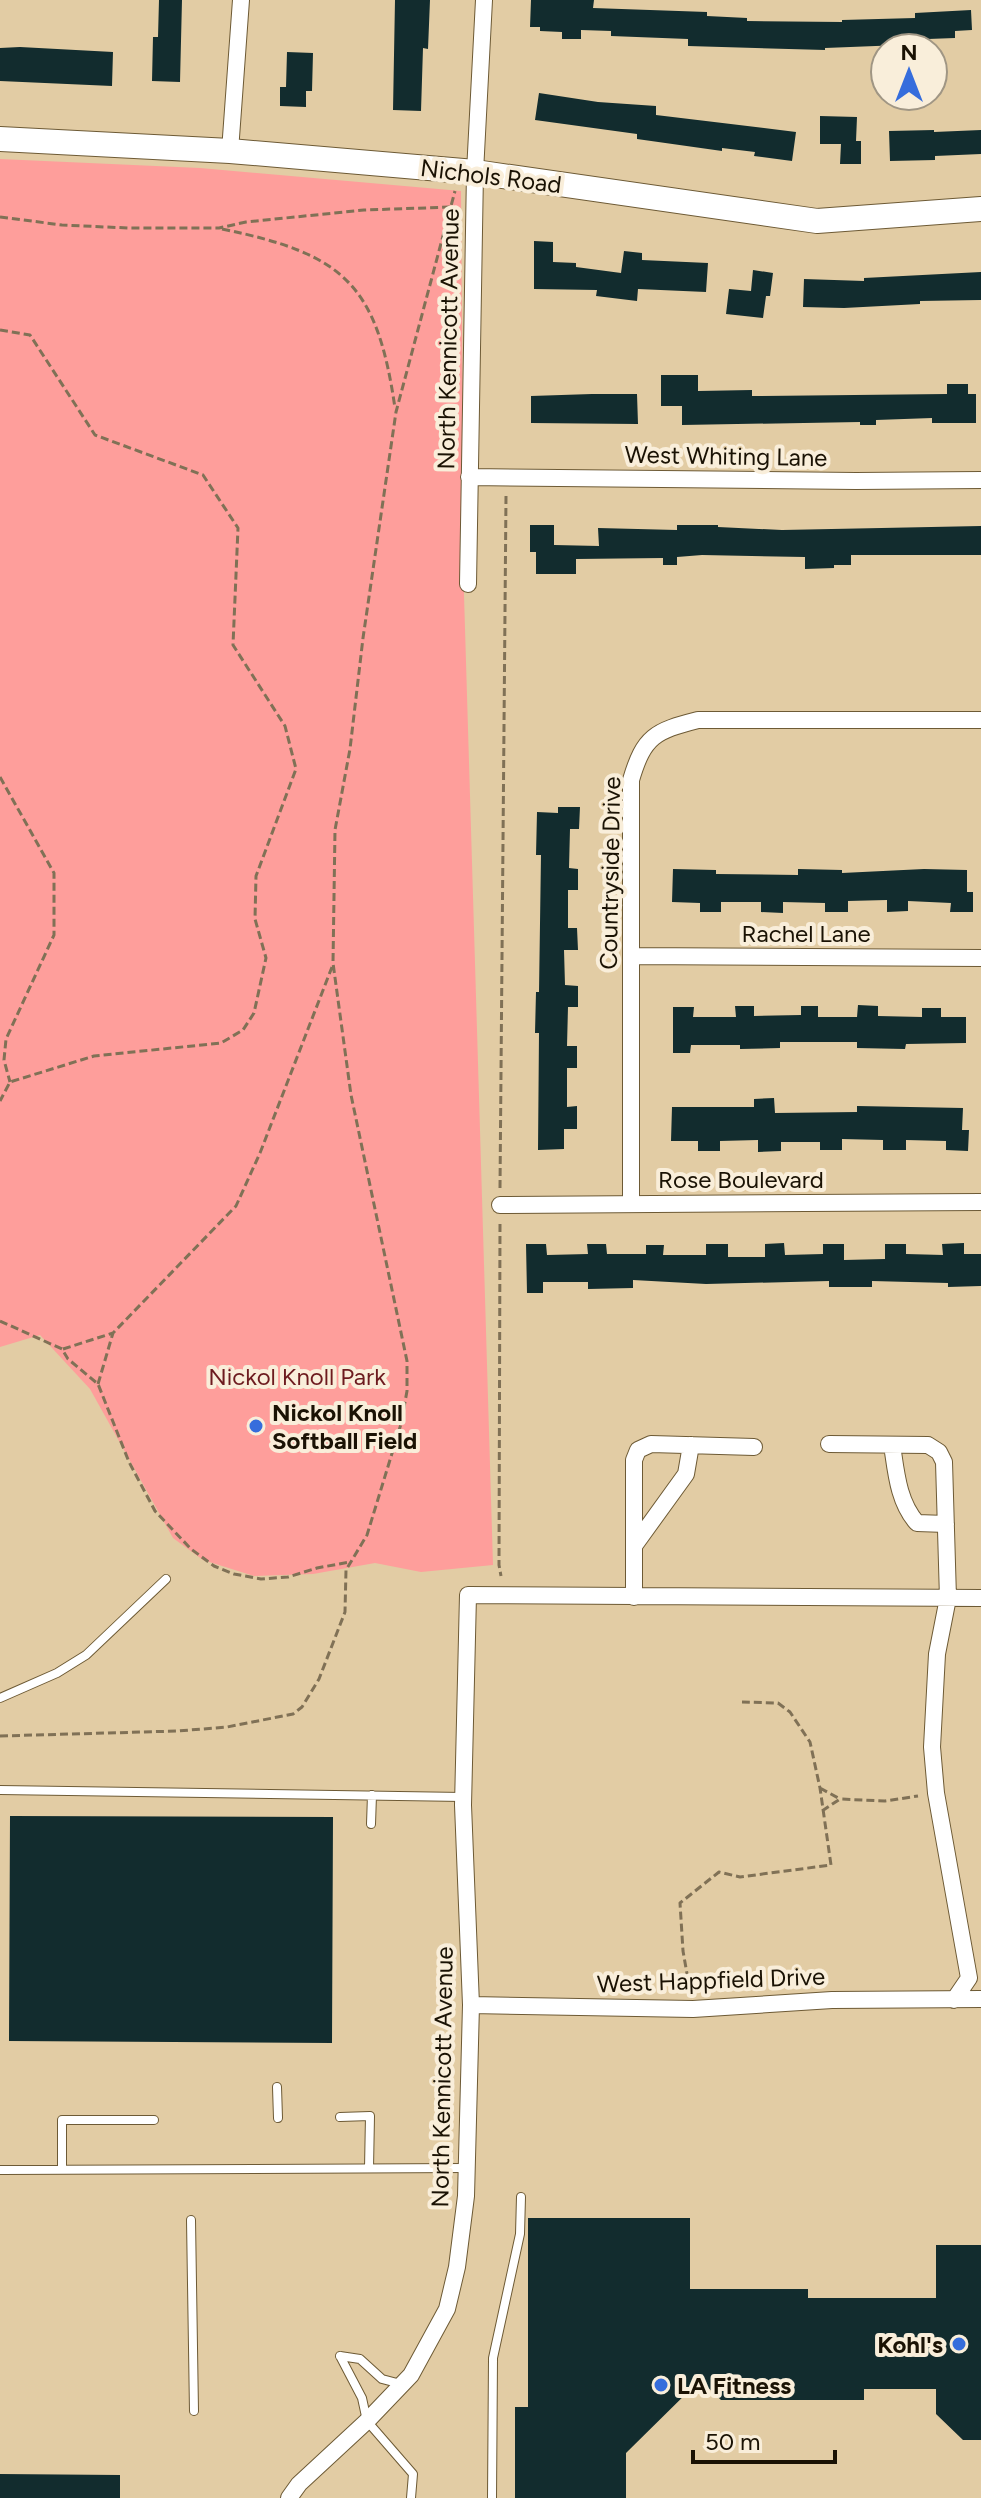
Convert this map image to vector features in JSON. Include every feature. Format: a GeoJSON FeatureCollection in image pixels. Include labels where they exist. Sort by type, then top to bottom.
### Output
{"type":"FeatureCollection","features":[{"type":"Feature","properties":{"kind":"street"},"geometry":{"type":"LineString","coordinates":[[230,151],[241,0]]}},
{"type":"Feature","properties":{"kind":"street","name":"North Kennicott Avenue"},"geometry":{"type":"LineString","coordinates":[[468,584],[475,172],[484,0]]}},
{"type":"Feature","properties":{"kind":"street","name":"Nichols Road"},"geometry":{"type":"LineString","coordinates":[[0,139],[230,151],[475,172],[817,221],[981,209]]}},
{"type":"Feature","properties":{"kind":"street","name":"West Whiting Lane"},"geometry":{"type":"LineString","coordinates":[[469,477],[981,480]]}},
{"type":"Feature","properties":{"kind":"street","name":"Countryside Drive"},"geometry":{"type":"LineString","coordinates":[[631,1203],[631,780],[640,751],[662,729],[698,720],[981,720]]}},
{"type":"Feature","properties":{"kind":"street","name":"Rachel Lane"},"geometry":{"type":"LineString","coordinates":[[631,956],[981,958]]}},
{"type":"Feature","properties":{"kind":"street","name":"Rose Boulevard"},"geometry":{"type":"LineString","coordinates":[[500,1205],[981,1202]]}},
{"type":"Feature","properties":{"kind":"street"},"geometry":{"type":"LineString","coordinates":[[634,1597],[634,1460],[638,1450],[651,1444],[754,1447]]}},
{"type":"Feature","properties":{"kind":"street"},"geometry":{"type":"LineString","coordinates":[[829,1444],[928,1445],[939,1452],[944,1462],[948,1598],[937,1654],[932,1722],[936,1793],[969,1978],[954,2000]]}},
{"type":"Feature","properties":{"kind":"street"},"geometry":{"type":"LineString","coordinates":[[634,1546],[686,1474],[691,1445]]}},
{"type":"Feature","properties":{"kind":"street"},"geometry":{"type":"LineString","coordinates":[[892,1445],[901,1494],[909,1514],[917,1523],[946,1524]]}},
{"type":"Feature","properties":{"kind":"street","name":"North Kennicott Avenue"},"geometry":{"type":"LineString","coordinates":[[289,2498],[299,2484],[411,2375],[447,2309],[457,2267],[463,2230],[471,2005],[463,1797],[468,1595],[502,1596]]}},
{"type":"Feature","properties":{"kind":"street"},"geometry":{"type":"LineString","coordinates":[[502,1596],[981,1598]]}},
{"type":"Feature","properties":{"kind":"street","name":"West Happfield Drive"},"geometry":{"type":"LineString","coordinates":[[471,2005],[693,2009],[832,2000],[981,1999]]}},
{"type":"Feature","properties":{"kind":"lane"},"geometry":{"type":"LineString","coordinates":[[0,1698],[57,1673],[86,1655],[166,1579]]}},
{"type":"Feature","properties":{"kind":"lane"},"geometry":{"type":"LineString","coordinates":[[0,1790],[463,1797]]}},
{"type":"Feature","properties":{"kind":"lane"},"geometry":{"type":"LineString","coordinates":[[371,1824],[372,1795]]}},
{"type":"Feature","properties":{"kind":"lane"},"geometry":{"type":"LineString","coordinates":[[277,2087],[278,2118]]}},
{"type":"Feature","properties":{"kind":"lane"},"geometry":{"type":"LineString","coordinates":[[340,2117],[370,2116],[369,2168]]}},
{"type":"Feature","properties":{"kind":"lane"},"geometry":{"type":"LineString","coordinates":[[62,2170],[62,2120],[154,2120]]}},
{"type":"Feature","properties":{"kind":"lane"},"geometry":{"type":"LineString","coordinates":[[0,2170],[466,2168]]}},
{"type":"Feature","properties":{"kind":"lane"},"geometry":{"type":"LineString","coordinates":[[492,2498],[493,2358],[520,2234],[521,2197]]}},
{"type":"Feature","properties":{"kind":"lane"},"geometry":{"type":"LineString","coordinates":[[191,2220],[194,2411]]}},
{"type":"Feature","properties":{"kind":"lane"},"geometry":{"type":"LineString","coordinates":[[401,2384],[382,2379],[360,2359],[340,2356],[362,2398],[367,2421],[413,2474],[414,2491],[411,2498]]}},
{"type":"Feature","properties":{"kind":"path"},"geometry":{"type":"LineString","coordinates":[[0,217],[115,228],[219,228],[246,222],[364,210],[452,207],[396,412],[350,749],[335,830],[333,963],[351,1095],[407,1361],[407,1391],[401,1424],[367,1535],[346,1570],[345,1612],[341,1624],[314,1690],[308,1701],[293,1714],[227,1727],[178,1731],[0,1736]]}},
{"type":"Feature","properties":{"kind":"path"},"geometry":{"type":"LineString","coordinates":[[219,228],[289,245],[324,260],[357,290],[372,315],[388,363],[396,412]]}},
{"type":"Feature","properties":{"kind":"path"},"geometry":{"type":"LineString","coordinates":[[0,330],[30,335],[95,435],[203,475],[238,528],[233,645],[285,726],[296,769],[256,876],[255,919],[266,958],[254,1013],[243,1030],[221,1043],[94,1056],[10,1082]]}},
{"type":"Feature","properties":{"kind":"path"},"geometry":{"type":"LineString","coordinates":[[502,1596],[499,1565],[500,1205],[506,477]]}},
{"type":"Feature","properties":{"kind":"path"},"geometry":{"type":"LineString","coordinates":[[0,777],[54,873],[54,935],[6,1039],[4,1060],[10,1082],[0,1101]]}},
{"type":"Feature","properties":{"kind":"path"},"geometry":{"type":"LineString","coordinates":[[98,1384],[113,1333],[236,1206],[260,1153],[333,963]]}},
{"type":"Feature","properties":{"kind":"path"},"geometry":{"type":"LineString","coordinates":[[0,1321],[62,1349],[68,1359],[98,1384],[129,1462],[155,1511],[191,1549],[214,1566],[261,1579],[288,1577],[350,1562]]}},
{"type":"Feature","properties":{"kind":"path"},"geometry":{"type":"LineString","coordinates":[[62,1349],[113,1333]]}},
{"type":"Feature","properties":{"kind":"path"},"geometry":{"type":"LineString","coordinates":[[690,1991],[683,1951],[680,1903],[719,1872],[740,1877],[831,1865],[810,1742],[790,1712],[778,1703],[742,1702]]}},
{"type":"Feature","properties":{"kind":"path"},"geometry":{"type":"LineString","coordinates":[[820,1788],[840,1799],[885,1801],[936,1793]]}},
{"type":"Feature","properties":{"kind":"path"},"geometry":{"type":"LineString","coordinates":[[822,1811],[840,1799]]}},
{"type":"Feature","properties":{"kind":"green space","name":"Nickol Knoll Park"},"geometry":{"type":"Polygon","coordinates":[[[0,159],[200,168],[461,191],[464,595],[493,1565],[421,1572],[375,1563],[313,1574],[254,1576],[203,1560],[173,1538],[90,1389],[40,1335],[0,1347],[0,159]]]}},
{"type":"Feature","properties":{"kind":"building"},"geometry":{"type":"Polygon","coordinates":[[[159,0],[182,0],[180,82],[152,81],[153,37],[158,37],[159,0]]]}},
{"type":"Feature","properties":{"kind":"building"},"geometry":{"type":"Polygon","coordinates":[[[395,0],[430,0],[428,49],[423,48],[421,111],[393,110],[395,0]]]}},
{"type":"Feature","properties":{"kind":"building"},"geometry":{"type":"Polygon","coordinates":[[[531,0],[594,0],[593,8],[707,12],[707,16],[747,18],[747,21],[842,22],[915,18],[915,13],[971,10],[972,30],[955,31],[955,38],[949,38],[949,32],[869,32],[869,46],[825,50],[688,46],[688,39],[611,36],[611,31],[581,30],[581,39],[562,39],[562,32],[540,31],[540,27],[530,27],[531,0]]]}},
{"type":"Feature","properties":{"kind":"building"},"geometry":{"type":"Polygon","coordinates":[[[0,48],[113,52],[112,86],[0,81],[0,48]]]}},
{"type":"Feature","properties":{"kind":"building"},"geometry":{"type":"Polygon","coordinates":[[[287,52],[313,53],[312,91],[306,91],[306,107],[280,106],[280,87],[286,87],[287,52]]]}},
{"type":"Feature","properties":{"kind":"building"},"geometry":{"type":"Polygon","coordinates":[[[539,93],[598,102],[656,106],[656,115],[796,132],[792,161],[754,156],[755,152],[722,148],[722,151],[637,139],[637,134],[535,120],[539,93]]]}},
{"type":"Feature","properties":{"kind":"building"},"geometry":{"type":"Polygon","coordinates":[[[820,116],[857,117],[856,141],[861,141],[861,164],[840,164],[841,144],[820,144],[820,116]]]}},
{"type":"Feature","properties":{"kind":"building"},"geometry":{"type":"Polygon","coordinates":[[[981,130],[981,154],[935,156],[935,160],[890,161],[889,131],[981,130]]]}},
{"type":"Feature","properties":{"kind":"building"},"geometry":{"type":"Polygon","coordinates":[[[534,241],[553,242],[553,262],[576,263],[576,267],[621,273],[624,251],[642,253],[642,260],[708,263],[706,292],[638,289],[637,301],[596,296],[597,290],[534,289],[534,241]]]}},
{"type":"Feature","properties":{"kind":"building"},"geometry":{"type":"Polygon","coordinates":[[[753,270],[773,273],[763,318],[726,314],[729,289],[751,291],[753,270]]]}},
{"type":"Feature","properties":{"kind":"building"},"geometry":{"type":"Polygon","coordinates":[[[981,272],[981,300],[920,301],[920,304],[844,308],[803,307],[804,279],[864,281],[864,278],[981,272]]]}},
{"type":"Feature","properties":{"kind":"building"},"geometry":{"type":"Polygon","coordinates":[[[661,375],[698,375],[698,391],[752,390],[752,396],[947,394],[947,384],[968,384],[968,394],[976,394],[976,423],[932,423],[932,418],[876,420],[876,425],[860,425],[860,422],[682,425],[682,406],[661,406],[661,375]]]}},
{"type":"Feature","properties":{"kind":"building"},"geometry":{"type":"Polygon","coordinates":[[[637,394],[638,424],[531,423],[531,396],[637,394]]]}},
{"type":"Feature","properties":{"kind":"building"},"geometry":{"type":"Polygon","coordinates":[[[530,525],[554,525],[554,545],[599,546],[598,528],[677,530],[677,525],[718,525],[782,530],[981,526],[981,555],[851,555],[851,565],[805,569],[805,557],[702,555],[677,557],[677,565],[663,565],[663,558],[576,559],[576,574],[536,574],[536,552],[530,552],[530,525]]]}},
{"type":"Feature","properties":{"kind":"building"},"geometry":{"type":"Polygon","coordinates":[[[558,807],[580,807],[579,829],[570,829],[569,868],[578,869],[578,890],[568,890],[568,928],[577,928],[578,950],[564,950],[565,985],[578,986],[578,1007],[568,1007],[567,1046],[577,1046],[577,1068],[567,1068],[567,1107],[577,1106],[577,1129],[564,1129],[564,1149],[538,1150],[539,1033],[535,1033],[536,992],[539,992],[541,855],[536,855],[537,812],[558,813],[558,807]]]}},
{"type":"Feature","properties":{"kind":"building"},"geometry":{"type":"Polygon","coordinates":[[[673,869],[716,870],[716,874],[798,875],[798,869],[842,870],[842,873],[967,870],[967,892],[973,892],[973,912],[950,912],[951,903],[908,901],[908,911],[887,912],[887,900],[848,901],[848,912],[825,912],[825,903],[783,902],[783,913],[761,912],[761,902],[721,902],[721,912],[700,912],[700,903],[672,902],[673,869]]]}},
{"type":"Feature","properties":{"kind":"building"},"geometry":{"type":"Polygon","coordinates":[[[858,1005],[878,1006],[878,1016],[922,1017],[922,1008],[941,1008],[941,1017],[966,1017],[966,1043],[906,1044],[905,1049],[857,1048],[857,1042],[780,1042],[780,1048],[740,1049],[740,1045],[691,1045],[690,1053],[673,1053],[673,1007],[694,1007],[693,1017],[736,1017],[735,1006],[754,1006],[754,1016],[801,1015],[801,1006],[818,1006],[818,1017],[857,1017],[858,1005]]]}},
{"type":"Feature","properties":{"kind":"building"},"geometry":{"type":"Polygon","coordinates":[[[774,1098],[775,1113],[857,1112],[857,1106],[963,1108],[962,1130],[969,1130],[968,1151],[946,1150],[946,1141],[906,1140],[906,1150],[883,1150],[883,1140],[842,1139],[842,1150],[820,1150],[820,1142],[781,1142],[781,1151],[758,1152],[758,1140],[720,1141],[720,1151],[698,1151],[698,1141],[671,1141],[672,1107],[754,1107],[754,1099],[774,1098]]]}},
{"type":"Feature","properties":{"kind":"building"},"geometry":{"type":"Polygon","coordinates":[[[784,1243],[785,1255],[823,1254],[823,1244],[844,1244],[844,1260],[885,1259],[885,1244],[906,1244],[906,1254],[943,1255],[942,1244],[964,1243],[964,1254],[981,1254],[981,1286],[948,1287],[948,1283],[872,1281],[872,1287],[829,1287],[829,1281],[706,1284],[633,1280],[633,1288],[588,1289],[588,1282],[543,1282],[543,1293],[527,1293],[526,1244],[546,1244],[547,1255],[588,1254],[587,1244],[606,1244],[607,1254],[646,1254],[646,1245],[664,1245],[663,1255],[706,1255],[706,1244],[728,1244],[728,1257],[765,1257],[765,1244],[784,1243]]]}},
{"type":"Feature","properties":{"kind":"building"},"geometry":{"type":"Polygon","coordinates":[[[10,1816],[333,1817],[332,2043],[9,2041],[10,1816]]]}},
{"type":"Feature","properties":{"kind":"building"},"geometry":{"type":"Polygon","coordinates":[[[528,2218],[690,2218],[690,2289],[808,2289],[808,2298],[936,2298],[936,2245],[981,2245],[981,2440],[963,2440],[936,2414],[936,2389],[864,2389],[864,2400],[721,2400],[700,2380],[626,2453],[626,2498],[515,2498],[515,2407],[528,2407],[528,2218]]]}},
{"type":"Feature","properties":{"kind":"building"},"geometry":{"type":"Polygon","coordinates":[[[0,2474],[120,2475],[120,2498],[0,2498],[0,2474]]]}},
{"type":"Feature","properties":{"kind":"place","name":"Nickol Knoll Softball Field"},"geometry":{"type":"Point","coordinates":[256,1426]}},
{"type":"Feature","properties":{"kind":"place","name":"Kohl's"},"geometry":{"type":"Point","coordinates":[959,2344]}},
{"type":"Feature","properties":{"kind":"place","name":"LA Fitness"},"geometry":{"type":"Point","coordinates":[661,2385]}}]}
